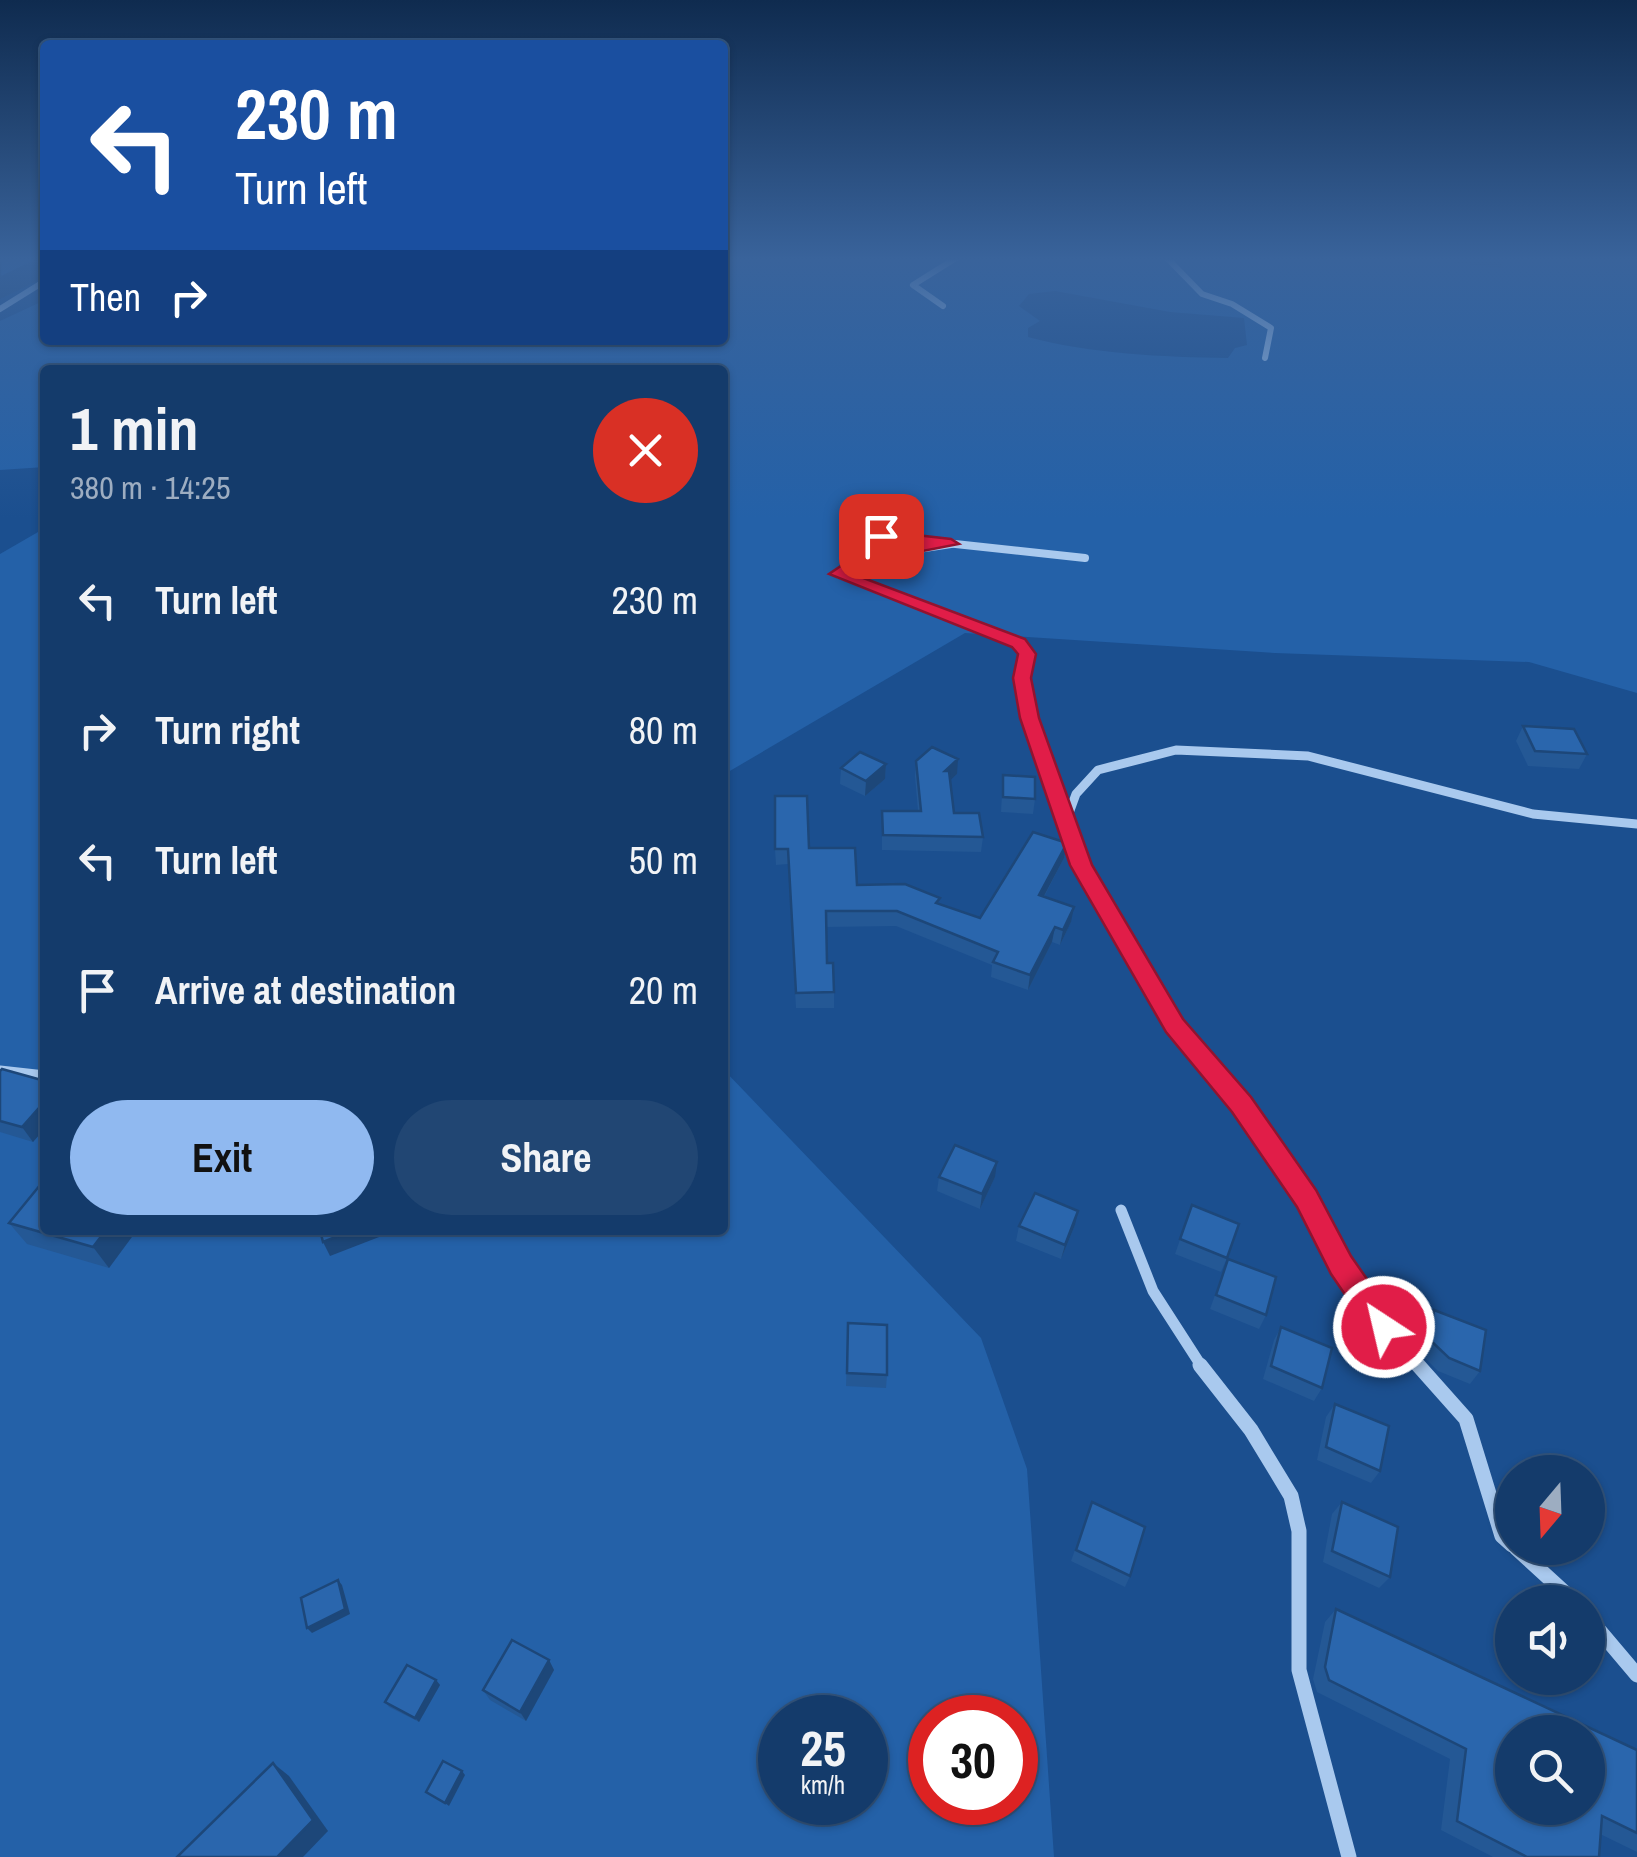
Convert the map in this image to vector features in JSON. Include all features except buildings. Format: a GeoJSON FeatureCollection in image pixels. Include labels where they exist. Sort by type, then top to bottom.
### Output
{"type":"FeatureCollection","features":[{"type":"Feature","properties":{"kind":"street"},"geometry":{"type":"LineString","coordinates":[[1266,358],[1268,345]]}},
{"type":"Feature","properties":{"kind":"street"},"geometry":{"type":"LineString","coordinates":[[881,536],[1084,558]]}},
{"type":"Feature","properties":{"kind":"street"},"geometry":{"type":"LineString","coordinates":[[951,544],[866,556],[838,574],[1018,643],[1027,654],[1022,678],[1030,718],[1081,865],[1174,1025],[1242,1104],[1296,1183],[1341,1265],[1384,1327],[1426,1380],[1466,1419],[1495,1517]]}},
{"type":"Feature","properties":{"kind":"street"},"geometry":{"type":"LineString","coordinates":[[1065,825],[1076,794],[1098,770],[1176,750],[1308,756],[1533,814],[1637,824]]}},
{"type":"Feature","properties":{"kind":"street"},"geometry":{"type":"LineString","coordinates":[[0,1071],[40,1075]]}},
{"type":"Feature","properties":{"kind":"street"},"geometry":{"type":"LineString","coordinates":[[1121,1210],[1141,1266],[1179,1336],[1261,1445],[1292,1496],[1299,1531],[1300,1670],[1349,1857]]}},
{"type":"Feature","properties":{"kind":"street"},"geometry":{"type":"LineString","coordinates":[[1535,1565],[1556,1585]]}},
{"type":"Feature","properties":{"kind":"street"},"geometry":{"type":"LineString","coordinates":[[1605,1637],[1637,1675]]}},
{"type":"Feature","properties":{"kind":"shaded area"},"geometry":{"type":"Polygon","coordinates":[[[0,345],[1066,345],[1102,351],[1228,358],[1235,348],[1247,345],[1637,345],[1637,693],[1529,662],[1275,653],[965,633],[728,772],[728,365],[40,365],[40,467],[0,470],[0,345]]]}},
{"type":"Feature","properties":{"kind":"shaded area"},"geometry":{"type":"Polygon","coordinates":[[[40,531],[40,1235],[728,1235],[728,1074],[981,1338],[1027,1469],[1054,1857],[0,1857],[0,554],[40,531]]]}},
{"type":"Feature","properties":{"kind":"route"},"geometry":{"type":"LineString","coordinates":[[881,536],[951,544],[866,556],[838,574],[846,581],[1018,643],[1027,654],[1022,678],[1030,718],[1081,865],[1106,901],[1174,1025],[1242,1104],[1307,1199],[1341,1265],[1384,1327]]}}]}
